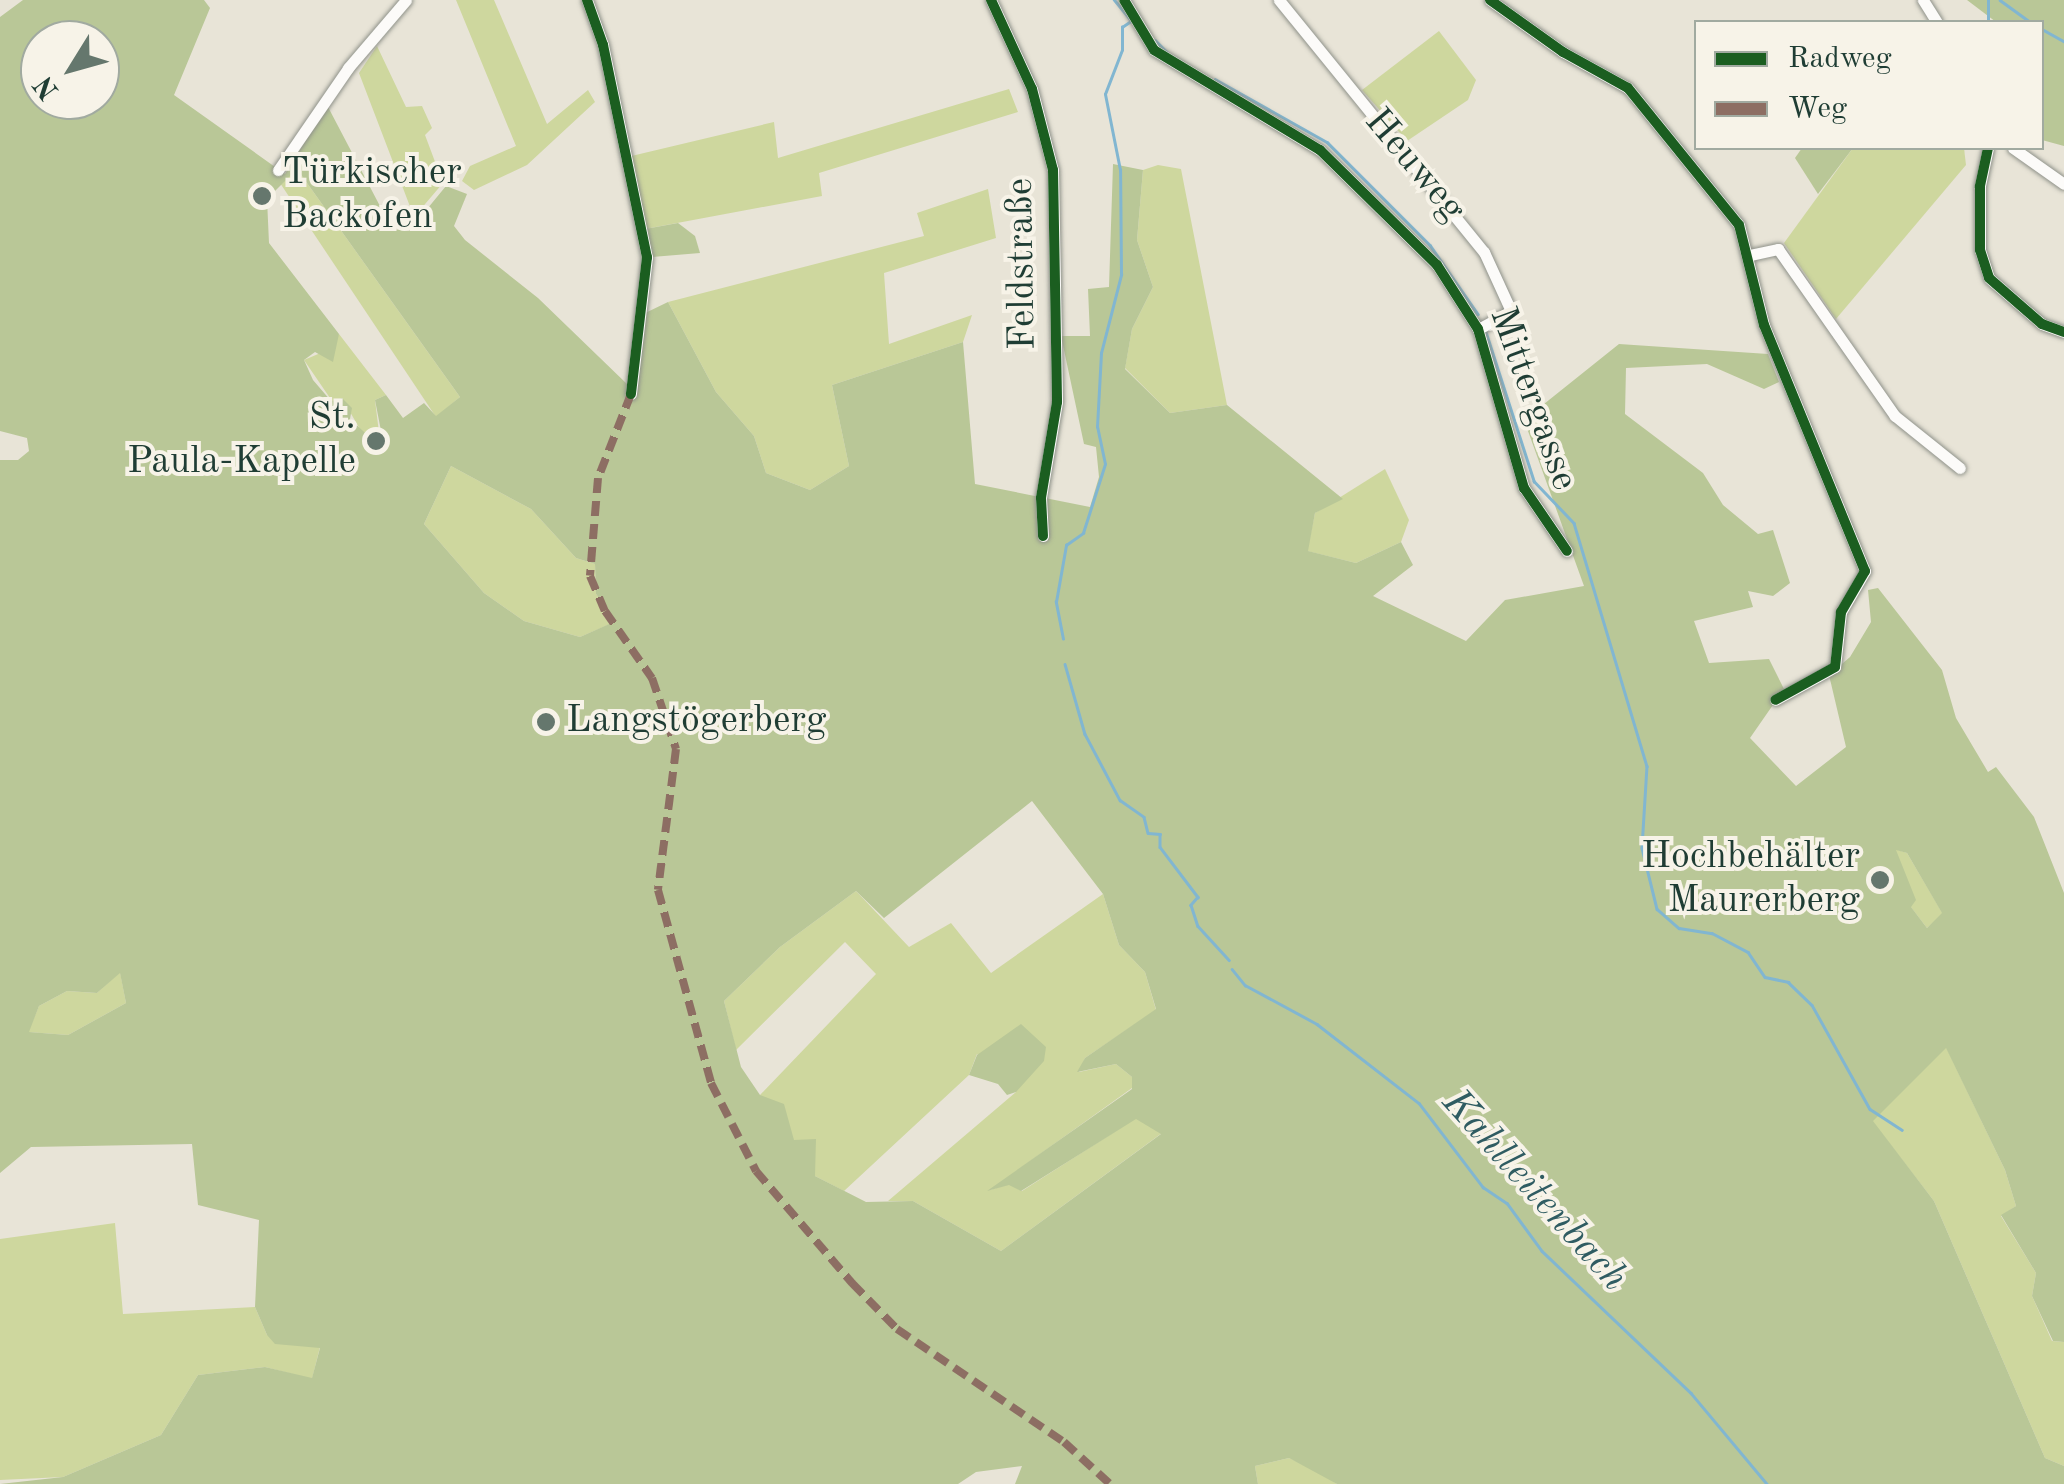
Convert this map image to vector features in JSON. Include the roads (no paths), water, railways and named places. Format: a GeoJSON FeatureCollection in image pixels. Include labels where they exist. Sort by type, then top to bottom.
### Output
{"type":"FeatureCollection","features":[{"type":"Feature","properties":{"kind":"street"},"geometry":{"type":"LineString","coordinates":[[278,170],[348,68],[406,0]]}},
{"type":"Feature","properties":{"kind":"street"},"geometry":{"type":"LineString","coordinates":[[587,0],[603,45],[647,257],[631,394]]}},
{"type":"Feature","properties":{"kind":"street","name":"Feldstraße"},"geometry":{"type":"LineString","coordinates":[[992,0],[1032,88],[1052,170],[1057,402],[1041,498],[1043,536]]}},
{"type":"Feature","properties":{"kind":"street","name":"Mittergasse"},"geometry":{"type":"LineString","coordinates":[[1124,0],[1154,50],[1342,169],[1437,265],[1478,328],[1524,488],[1567,552]]}},
{"type":"Feature","properties":{"kind":"street","name":"Heuweg"},"geometry":{"type":"LineString","coordinates":[[1280,0],[1484,252],[1510,311],[1478,328]]}},
{"type":"Feature","properties":{"kind":"street"},"geometry":{"type":"LineString","coordinates":[[1490,0],[1648,106],[1724,199],[1750,254],[1764,325],[1865,571],[1841,612],[1835,667],[1775,700]]}},
{"type":"Feature","properties":{"kind":"street"},"geometry":{"type":"LineString","coordinates":[[1988,150],[1980,187],[1980,250],[1989,278],[2042,324],[2064,332]]}},
{"type":"Feature","properties":{"kind":"street"},"geometry":{"type":"LineString","coordinates":[[2016,150],[2064,184]]}},
{"type":"Feature","properties":{"kind":"street"},"geometry":{"type":"LineString","coordinates":[[1750,254],[1778,249],[1894,416],[1960,468]]}},
{"type":"Feature","properties":{"kind":"waterway","name":"Kahlleitenbach"},"geometry":{"type":"LineString","coordinates":[[1063,639],[1056,602],[1066,545],[1083,533],[1105,464],[1097,427],[1101,353],[1121,275],[1120,170],[1105,94],[1122,50],[1122,27],[1131,21],[1114,0]]}},
{"type":"Feature","properties":{"kind":"waterway"},"geometry":{"type":"LineString","coordinates":[[1988,0],[1988,20]]}},
{"type":"Feature","properties":{"kind":"waterway"},"geometry":{"type":"LineString","coordinates":[[2000,0],[2027,20]]}},
{"type":"Feature","properties":{"kind":"waterway"},"geometry":{"type":"LineString","coordinates":[[2044,30],[2064,41]]}},
{"type":"Feature","properties":{"kind":"waterway"},"geometry":{"type":"LineString","coordinates":[[1155,40],[1167,52]]}},
{"type":"Feature","properties":{"kind":"waterway"},"geometry":{"type":"LineString","coordinates":[[1215,79],[1327,142],[1430,245],[1478,314]]}},
{"type":"Feature","properties":{"kind":"waterway"},"geometry":{"type":"LineString","coordinates":[[1486,332],[1534,481],[1574,523],[1647,766],[1642,848],[1657,909],[1679,928],[1712,933],[1748,952],[1765,977],[1788,982],[1812,1005],[1870,1109],[1902,1130]]}},
{"type":"Feature","properties":{"kind":"waterway","name":"Kahlleitenbach"},"geometry":{"type":"LineString","coordinates":[[1065,664],[1085,734],[1120,800],[1144,817],[1148,833],[1160,834],[1160,847],[1198,897],[1191,905],[1198,926],[1229,960]]}},
{"type":"Feature","properties":{"kind":"waterway","name":"Kahlleitenbach"},"geometry":{"type":"LineString","coordinates":[[1232,969],[1245,985],[1317,1024],[1419,1103],[1483,1187],[1507,1203],[1542,1251],[1691,1393],[1767,1484]]}},
{"type":"Feature","properties":{"kind":"place","name":"Türkischer Backofen"},"geometry":{"type":"Point","coordinates":[262,196]}},
{"type":"Feature","properties":{"kind":"place","name":"St. Paula-Kapelle"},"geometry":{"type":"Point","coordinates":[376,441]}},
{"type":"Feature","properties":{"kind":"place","name":"Langstögerberg"},"geometry":{"type":"Point","coordinates":[546,722]}},
{"type":"Feature","properties":{"kind":"place","name":"Hochbehälter Maurerberg"},"geometry":{"type":"Point","coordinates":[1880,880]}}]}
